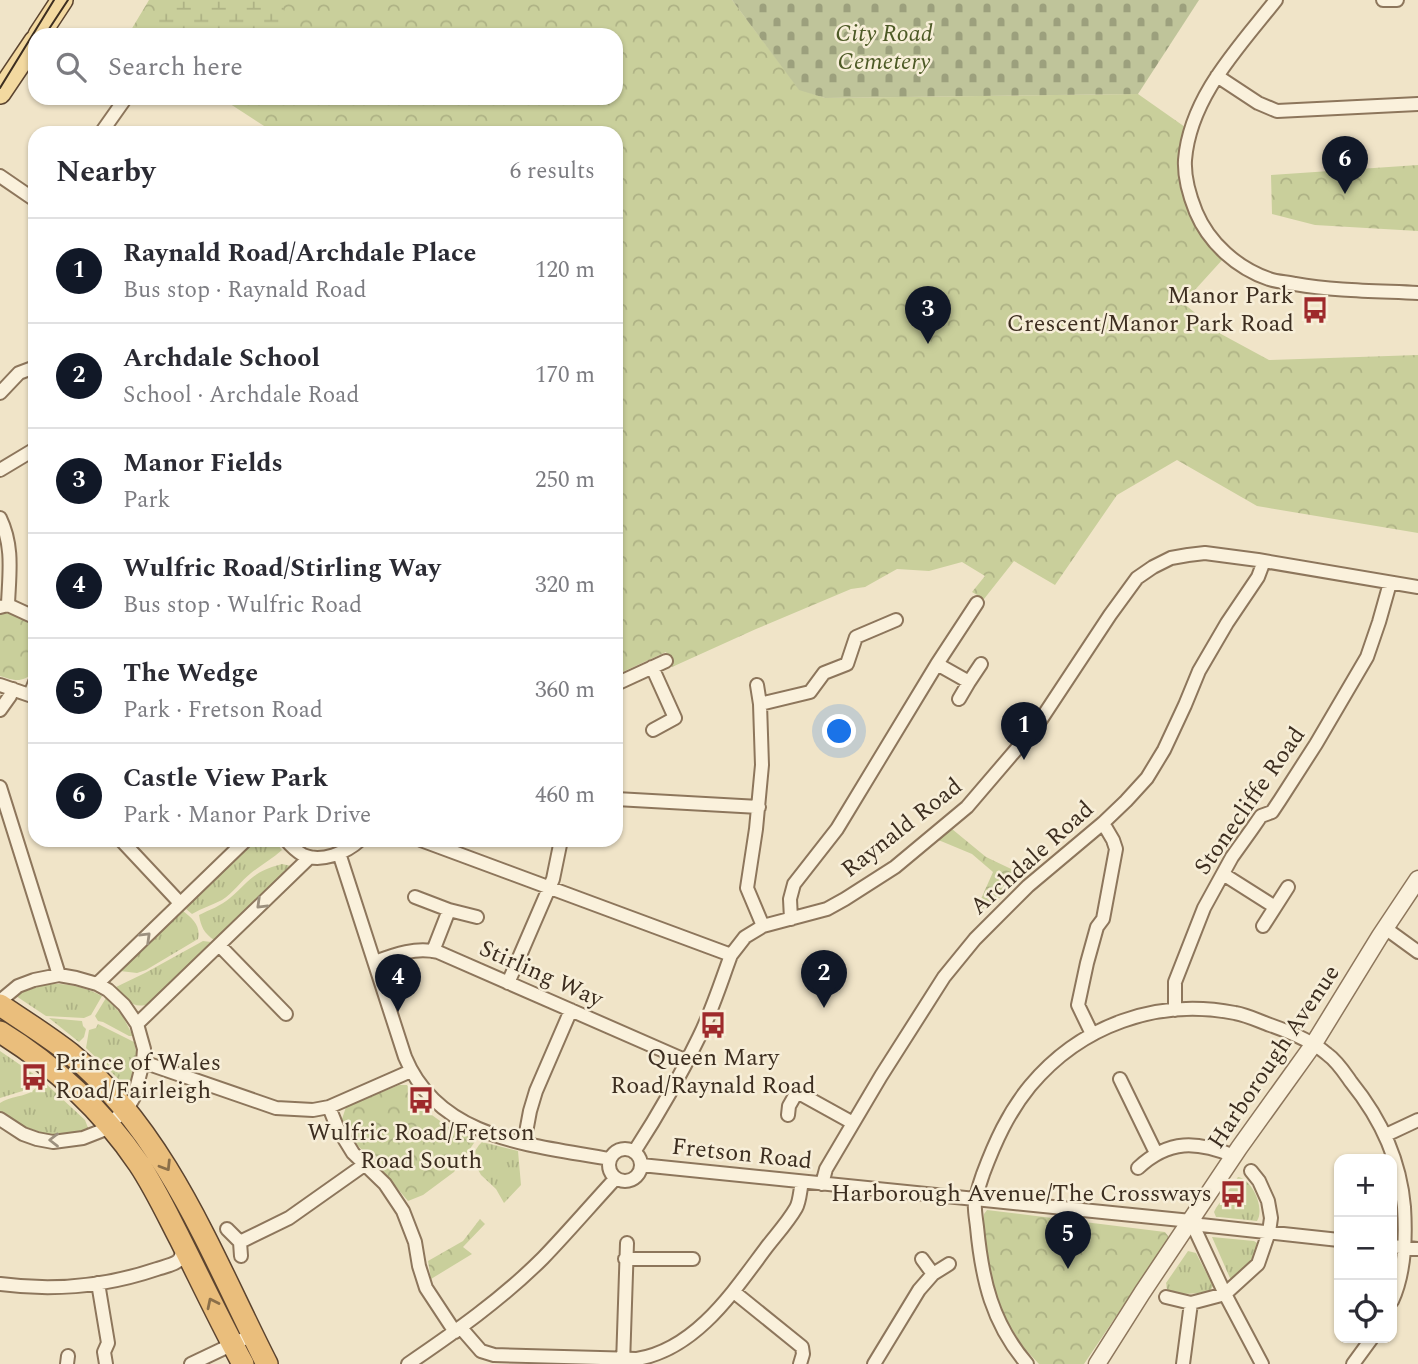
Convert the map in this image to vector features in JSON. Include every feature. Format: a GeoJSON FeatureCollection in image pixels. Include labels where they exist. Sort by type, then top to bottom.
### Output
{"type":"FeatureCollection","features":[{"type":"Feature","properties":{"kind":"highway"},"geometry":{"type":"LineString","coordinates":[[0,1003],[71,1054],[126,1111],[150,1141],[174,1179],[267,1364]]}},
{"type":"Feature","properties":{"kind":"highway"},"geometry":{"type":"LineString","coordinates":[[6,1035],[67,1082],[110,1125],[139,1164],[152,1184],[243,1364]]}},
{"type":"Feature","properties":{"kind":"main road"},"geometry":{"type":"LineString","coordinates":[[44,28],[62,0]]}},
{"type":"Feature","properties":{"kind":"main road"},"geometry":{"type":"LineString","coordinates":[[0,93],[28,51]]}},
{"type":"Feature","properties":{"kind":"street"},"geometry":{"type":"LineString","coordinates":[[1276,0],[1217,76],[1189,132],[1185,163],[1190,198],[1201,224],[1216,245],[1241,265],[1270,279],[1314,287],[1418,293]]}},
{"type":"Feature","properties":{"kind":"street"},"geometry":{"type":"LineString","coordinates":[[1382,0],[1397,0]]}},
{"type":"Feature","properties":{"kind":"street"},"geometry":{"type":"LineString","coordinates":[[1217,76],[1258,103],[1277,111],[1418,104]]}},
{"type":"Feature","properties":{"kind":"street"},"geometry":{"type":"LineString","coordinates":[[107,126],[121,105]]}},
{"type":"Feature","properties":{"kind":"street"},"geometry":{"type":"LineString","coordinates":[[0,176],[28,195]]}},
{"type":"Feature","properties":{"kind":"street"},"geometry":{"type":"LineString","coordinates":[[0,393],[19,373],[28,370]]}},
{"type":"Feature","properties":{"kind":"street"},"geometry":{"type":"LineString","coordinates":[[0,470],[28,453]]}},
{"type":"Feature","properties":{"kind":"street"},"geometry":{"type":"LineString","coordinates":[[0,518],[10,548],[4,606],[28,615]]}},
{"type":"Feature","properties":{"kind":"street","name":"Raynald Road"},"geometry":{"type":"LineString","coordinates":[[731,955],[745,937],[763,926],[827,909],[845,899],[895,867],[967,807],[1038,724],[1137,578],[1153,567],[1171,558],[1205,553],[1418,587]]}},
{"type":"Feature","properties":{"kind":"street","name":"Archdale Road"},"geometry":{"type":"LineString","coordinates":[[822,1184],[826,1169],[853,1123],[944,977],[975,939],[1028,886],[1103,823],[1147,778],[1185,705],[1199,671],[1258,577],[1264,561]]}},
{"type":"Feature","properties":{"kind":"street","name":"Stonecliffe Road"},"geometry":{"type":"LineString","coordinates":[[1175,1010],[1175,982],[1204,908],[1232,857],[1261,816],[1272,812],[1280,800],[1367,657],[1390,583]]}},
{"type":"Feature","properties":{"kind":"street"},"geometry":{"type":"LineString","coordinates":[[791,919],[790,899],[794,884],[837,829],[977,603]]}},
{"type":"Feature","properties":{"kind":"street"},"geometry":{"type":"LineString","coordinates":[[760,704],[810,692],[824,673],[847,664],[856,637],[896,621]]}},
{"type":"Feature","properties":{"kind":"street"},"geometry":{"type":"LineString","coordinates":[[623,681],[666,661]]}},
{"type":"Feature","properties":{"kind":"street"},"geometry":{"type":"LineString","coordinates":[[937,664],[969,682]]}},
{"type":"Feature","properties":{"kind":"street"},"geometry":{"type":"LineString","coordinates":[[959,699],[981,664]]}},
{"type":"Feature","properties":{"kind":"street"},"geometry":{"type":"LineString","coordinates":[[652,667],[675,718],[653,730]]}},
{"type":"Feature","properties":{"kind":"street"},"geometry":{"type":"LineString","coordinates":[[757,685],[762,765],[759,807],[747,888],[763,926]]}},
{"type":"Feature","properties":{"kind":"street"},"geometry":{"type":"LineString","coordinates":[[6,687],[28,695]]}},
{"type":"Feature","properties":{"kind":"street"},"geometry":{"type":"LineString","coordinates":[[0,710],[10,696],[6,687]]}},
{"type":"Feature","properties":{"kind":"street"},"geometry":{"type":"LineString","coordinates":[[0,787],[58,975]]}},
{"type":"Feature","properties":{"kind":"street"},"geometry":{"type":"LineString","coordinates":[[623,799],[759,807]]}},
{"type":"Feature","properties":{"kind":"street"},"geometry":{"type":"LineString","coordinates":[[1092,1034],[1078,1005],[1097,927],[1103,919],[1116,849],[1103,823]]}},
{"type":"Feature","properties":{"kind":"street"},"geometry":{"type":"LineString","coordinates":[[127,847],[180,904]]}},
{"type":"Feature","properties":{"kind":"street"},"geometry":{"type":"LineString","coordinates":[[97,984],[239,847]]}},
{"type":"Feature","properties":{"kind":"street"},"geometry":{"type":"LineString","coordinates":[[292,847],[310,857],[339,853],[350,847]]}},
{"type":"Feature","properties":{"kind":"street"},"geometry":{"type":"LineString","coordinates":[[440,847],[731,955],[700,1035],[663,1107],[634,1152]]}},
{"type":"Feature","properties":{"kind":"street"},"geometry":{"type":"LineString","coordinates":[[508,983],[550,887],[560,847]]}},
{"type":"Feature","properties":{"kind":"street"},"geometry":{"type":"LineString","coordinates":[[339,853],[411,1071],[425,1093],[469,1126],[492,1135],[609,1159]]}},
{"type":"Feature","properties":{"kind":"street"},"geometry":{"type":"LineString","coordinates":[[137,1024],[310,857]]}},
{"type":"Feature","properties":{"kind":"street"},"geometry":{"type":"LineString","coordinates":[[1223,874],[1275,907]]}},
{"type":"Feature","properties":{"kind":"street","name":"Harborough Avenue"},"geometry":{"type":"LineString","coordinates":[[1097,1364],[1234,1156],[1313,1045],[1418,879]]}},
{"type":"Feature","properties":{"kind":"street"},"geometry":{"type":"LineString","coordinates":[[1263,926],[1288,887]]}},
{"type":"Feature","properties":{"kind":"street"},"geometry":{"type":"LineString","coordinates":[[415,897],[477,917]]}},
{"type":"Feature","properties":{"kind":"street"},"geometry":{"type":"LineString","coordinates":[[433,951],[449,910]]}},
{"type":"Feature","properties":{"kind":"street"},"geometry":{"type":"LineString","coordinates":[[1385,929],[1418,952]]}},
{"type":"Feature","properties":{"kind":"street"},"geometry":{"type":"LineString","coordinates":[[219,945],[286,1014]]}},
{"type":"Feature","properties":{"kind":"street","name":"Stirling Way"},"geometry":{"type":"LineString","coordinates":[[375,962],[424,948],[687,1061]]}},
{"type":"Feature","properties":{"kind":"street"},"geometry":{"type":"LineString","coordinates":[[0,1003],[18,986],[58,975],[97,984],[124,1005],[137,1024],[144,1049],[136,1092],[126,1111],[97,1133],[53,1142],[23,1134],[0,1119]]}},
{"type":"Feature","properties":{"kind":"street"},"geometry":{"type":"LineString","coordinates":[[1027,1364],[1014,1349],[996,1316],[987,1290],[978,1247],[976,1192],[1004,1123],[1045,1069],[1078,1042],[1139,1015],[1202,1009],[1238,1013],[1286,1031],[1330,1056],[1366,1101],[1386,1135],[1400,1175],[1405,1247],[1397,1284]]}},
{"type":"Feature","properties":{"kind":"street"},"geometry":{"type":"LineString","coordinates":[[524,1143],[536,1091],[571,1010]]}},
{"type":"Feature","properties":{"kind":"street"},"geometry":{"type":"LineString","coordinates":[[0,1013],[9,1025],[6,1035]]}},
{"type":"Feature","properties":{"kind":"street"},"geometry":{"type":"LineString","coordinates":[[143,1062],[276,1108],[313,1110],[329,1107],[411,1071]]}},
{"type":"Feature","properties":{"kind":"street"},"geometry":{"type":"LineString","coordinates":[[1120,1079],[1156,1153]]}},
{"type":"Feature","properties":{"kind":"street"},"geometry":{"type":"LineString","coordinates":[[788,1115],[789,1106],[797,1092],[853,1123]]}},
{"type":"Feature","properties":{"kind":"street"},"geometry":{"type":"LineString","coordinates":[[329,1107],[343,1139],[391,1192],[403,1211],[415,1242],[426,1288],[458,1330],[481,1351],[494,1354],[623,1361],[648,1357],[669,1348],[699,1328],[734,1292],[797,1207],[802,1182]]}},
{"type":"Feature","properties":{"kind":"street"},"geometry":{"type":"LineString","coordinates":[[1386,1135],[1418,1120]]}},
{"type":"Feature","properties":{"kind":"street"},"geometry":{"type":"LineString","coordinates":[[1138,1168],[1156,1153],[1192,1145],[1211,1147],[1234,1156]]}},
{"type":"Feature","properties":{"kind":"street"},"geometry":{"type":"LineString","coordinates":[[620,1150],[634,1152],[641,1165],[638,1175],[623,1182],[615,1179],[610,1172],[609,1159],[620,1150]]}},
{"type":"Feature","properties":{"kind":"street"},"geometry":{"type":"LineString","coordinates":[[240,1242],[289,1218],[364,1165]]}},
{"type":"Feature","properties":{"kind":"street","name":"Fretson Road"},"geometry":{"type":"LineString","coordinates":[[641,1165],[1191,1221],[1201,1225],[1334,1239]]}},
{"type":"Feature","properties":{"kind":"street"},"geometry":{"type":"LineString","coordinates":[[1166,1297],[1191,1303],[1225,1294],[1258,1264],[1269,1232],[1270,1218],[1268,1201],[1251,1171]]}},
{"type":"Feature","properties":{"kind":"street"},"geometry":{"type":"LineString","coordinates":[[408,1364],[458,1330],[506,1291],[541,1259],[615,1179]]}},
{"type":"Feature","properties":{"kind":"street"},"geometry":{"type":"LineString","coordinates":[[1191,1221],[1262,1364]]}},
{"type":"Feature","properties":{"kind":"street"},"geometry":{"type":"LineString","coordinates":[[228,1229],[240,1242],[241,1255]]}},
{"type":"Feature","properties":{"kind":"street"},"geometry":{"type":"LineString","coordinates":[[623,1361],[627,1243]]}},
{"type":"Feature","properties":{"kind":"street"},"geometry":{"type":"LineString","coordinates":[[0,1284],[34,1287],[98,1283],[141,1274],[177,1262],[184,1246]]}},
{"type":"Feature","properties":{"kind":"street"},"geometry":{"type":"LineString","coordinates":[[625,1259],[693,1259]]}},
{"type":"Feature","properties":{"kind":"street"},"geometry":{"type":"LineString","coordinates":[[922,1259],[933,1274]]}},
{"type":"Feature","properties":{"kind":"street"},"geometry":{"type":"LineString","coordinates":[[874,1364],[919,1290],[933,1274],[949,1264]]}},
{"type":"Feature","properties":{"kind":"street"},"geometry":{"type":"LineString","coordinates":[[98,1283],[108,1343],[104,1352],[106,1364]]}},
{"type":"Feature","properties":{"kind":"street"},"geometry":{"type":"LineString","coordinates":[[734,1292],[802,1347],[800,1364]]}},
{"type":"Feature","properties":{"kind":"street"},"geometry":{"type":"LineString","coordinates":[[1183,1364],[1191,1303]]}},
{"type":"Feature","properties":{"kind":"street"},"geometry":{"type":"LineString","coordinates":[[191,1364],[253,1335]]}},
{"type":"Feature","properties":{"kind":"street"},"geometry":{"type":"LineString","coordinates":[[1353,1364],[1368,1343]]}},
{"type":"Feature","properties":{"kind":"green space"},"geometry":{"type":"Polygon","coordinates":[[[149,0],[732,0],[799,89],[825,98],[1138,94],[1185,127],[1183,197],[1223,259],[1183,303],[1221,334],[1269,360],[1418,355],[1418,533],[1257,506],[1177,460],[1117,495],[1055,585],[1014,561],[984,599],[972,592],[985,576],[962,562],[929,571],[897,569],[865,587],[851,589],[672,667],[666,652],[623,672],[623,126],[264,126],[232,105],[623,105],[623,28],[132,28],[149,0]]]}},
{"type":"Feature","properties":{"kind":"green space"},"geometry":{"type":"Polygon","coordinates":[[[160,0],[282,0],[287,28],[157,28],[160,0]]]}},
{"type":"Feature","properties":{"kind":"green space","name":"City Road Cemetery"},"geometry":{"type":"Polygon","coordinates":[[[732,0],[1199,0],[1138,94],[825,98],[799,90],[732,0]]]}},
{"type":"Feature","properties":{"kind":"green space"},"geometry":{"type":"Polygon","coordinates":[[[1418,165],[1418,231],[1315,225],[1272,214],[1271,175],[1418,165]]]}},
{"type":"Feature","properties":{"kind":"green space"},"geometry":{"type":"Polygon","coordinates":[[[8,612],[28,617],[26,678],[14,680],[0,676],[0,614],[8,612]]]}},
{"type":"Feature","properties":{"kind":"green space"},"geometry":{"type":"Polygon","coordinates":[[[952,829],[986,857],[1024,875],[988,909],[977,908],[993,872],[972,854],[936,839],[952,829]]]}},
{"type":"Feature","properties":{"kind":"green space"},"geometry":{"type":"Polygon","coordinates":[[[249,847],[280,847],[282,850],[251,873],[222,900],[192,914],[186,909],[249,847]]]}},
{"type":"Feature","properties":{"kind":"green space"},"geometry":{"type":"Polygon","coordinates":[[[282,864],[291,866],[214,940],[208,935],[199,915],[219,906],[258,874],[282,864]]]}},
{"type":"Feature","properties":{"kind":"green space"},"geometry":{"type":"Polygon","coordinates":[[[183,911],[197,927],[198,939],[146,970],[137,973],[120,971],[183,911]]]}},
{"type":"Feature","properties":{"kind":"green space"},"geometry":{"type":"Polygon","coordinates":[[[203,941],[211,942],[148,1004],[134,1004],[116,987],[145,973],[203,941]]]}},
{"type":"Feature","properties":{"kind":"green space"},"geometry":{"type":"Polygon","coordinates":[[[47,984],[75,986],[102,996],[91,1015],[84,1018],[46,1016],[13,996],[47,984]]]}},
{"type":"Feature","properties":{"kind":"green space"},"geometry":{"type":"Polygon","coordinates":[[[106,998],[122,1015],[133,1036],[98,1021],[95,1016],[106,998]]]}},
{"type":"Feature","properties":{"kind":"green space"},"geometry":{"type":"Polygon","coordinates":[[[49,1018],[82,1021],[86,1029],[84,1037],[79,1042],[49,1018]]]}},
{"type":"Feature","properties":{"kind":"green space"},"geometry":{"type":"Polygon","coordinates":[[[98,1024],[134,1042],[138,1060],[132,1092],[86,1048],[89,1030],[96,1028],[98,1024]]]}},
{"type":"Feature","properties":{"kind":"green space"},"geometry":{"type":"Polygon","coordinates":[[[0,1051],[38,1077],[29,1089],[0,1098],[0,1051]]]}},
{"type":"Feature","properties":{"kind":"green space"},"geometry":{"type":"Polygon","coordinates":[[[44,1082],[85,1120],[90,1133],[58,1138],[18,1122],[12,1124],[0,1112],[0,1103],[29,1093],[44,1082]]]}},
{"type":"Feature","properties":{"kind":"green space"},"geometry":{"type":"Polygon","coordinates":[[[399,1085],[407,1085],[429,1113],[450,1128],[476,1140],[454,1172],[423,1195],[408,1201],[357,1145],[342,1119],[346,1107],[399,1085]]]}},
{"type":"Feature","properties":{"kind":"green space"},"geometry":{"type":"Polygon","coordinates":[[[482,1142],[518,1151],[521,1185],[504,1203],[496,1189],[481,1175],[471,1157],[482,1142]]]}},
{"type":"Feature","properties":{"kind":"green space"},"geometry":{"type":"Polygon","coordinates":[[[1238,1177],[1253,1189],[1260,1209],[1257,1221],[1216,1217],[1216,1208],[1238,1177]]]}},
{"type":"Feature","properties":{"kind":"green space"},"geometry":{"type":"Polygon","coordinates":[[[987,1210],[1165,1232],[1168,1239],[1084,1364],[1039,1364],[1024,1348],[1008,1323],[994,1291],[984,1247],[984,1214],[987,1210]]]}},
{"type":"Feature","properties":{"kind":"green space"},"geometry":{"type":"Polygon","coordinates":[[[480,1219],[485,1224],[463,1247],[472,1254],[431,1279],[428,1261],[463,1241],[480,1219]]]}},
{"type":"Feature","properties":{"kind":"green space"},"geometry":{"type":"Polygon","coordinates":[[[1212,1237],[1257,1243],[1249,1264],[1232,1279],[1230,1278],[1212,1237]]]}},
{"type":"Feature","properties":{"kind":"green space"},"geometry":{"type":"Polygon","coordinates":[[[1188,1251],[1196,1253],[1213,1286],[1210,1291],[1181,1294],[1167,1289],[1166,1283],[1188,1251]]]}},
{"type":"Feature","properties":{"kind":"tram line"},"geometry":{"type":"LineString","coordinates":[[37,28],[54,0]]}},
{"type":"Feature","properties":{"kind":"tram line"},"geometry":{"type":"LineString","coordinates":[[50,28],[68,0]]}},
{"type":"Feature","properties":{"kind":"tram line"},"geometry":{"type":"LineString","coordinates":[[0,88],[28,42]]}},
{"type":"Feature","properties":{"kind":"place","name":"Castle View Park"},"geometry":{"type":"Point","coordinates":[1345,194]}},
{"type":"Feature","properties":{"kind":"place","name":"Manor Park Crescent/Manor Park Road"},"geometry":{"type":"Point","coordinates":[1315,310]}},
{"type":"Feature","properties":{"kind":"place","name":"Manor Fields"},"geometry":{"type":"Point","coordinates":[928,344]}},
{"type":"Feature","properties":{"kind":"place","name":"Raynald Road/Archdale Place"},"geometry":{"type":"Point","coordinates":[1024,760]}},
{"type":"Feature","properties":{"kind":"place","name":"Archdale School"},"geometry":{"type":"Point","coordinates":[824,1008]}},
{"type":"Feature","properties":{"kind":"place","name":"Wulfric Road/Stirling Way"},"geometry":{"type":"Point","coordinates":[398,1012]}},
{"type":"Feature","properties":{"kind":"place","name":"Queen Mary Road/Raynald Road"},"geometry":{"type":"Point","coordinates":[713,1025]}},
{"type":"Feature","properties":{"kind":"place","name":"Prince of Wales Road/Fairleigh"},"geometry":{"type":"Point","coordinates":[34,1077]}},
{"type":"Feature","properties":{"kind":"place","name":"Wulfric Road/Fretson Road South"},"geometry":{"type":"Point","coordinates":[421,1100]}},
{"type":"Feature","properties":{"kind":"place","name":"Harborough Avenue/The Crossways"},"geometry":{"type":"Point","coordinates":[1233,1194]}},
{"type":"Feature","properties":{"kind":"place","name":"The Wedge"},"geometry":{"type":"Point","coordinates":[1068,1269]}}]}
